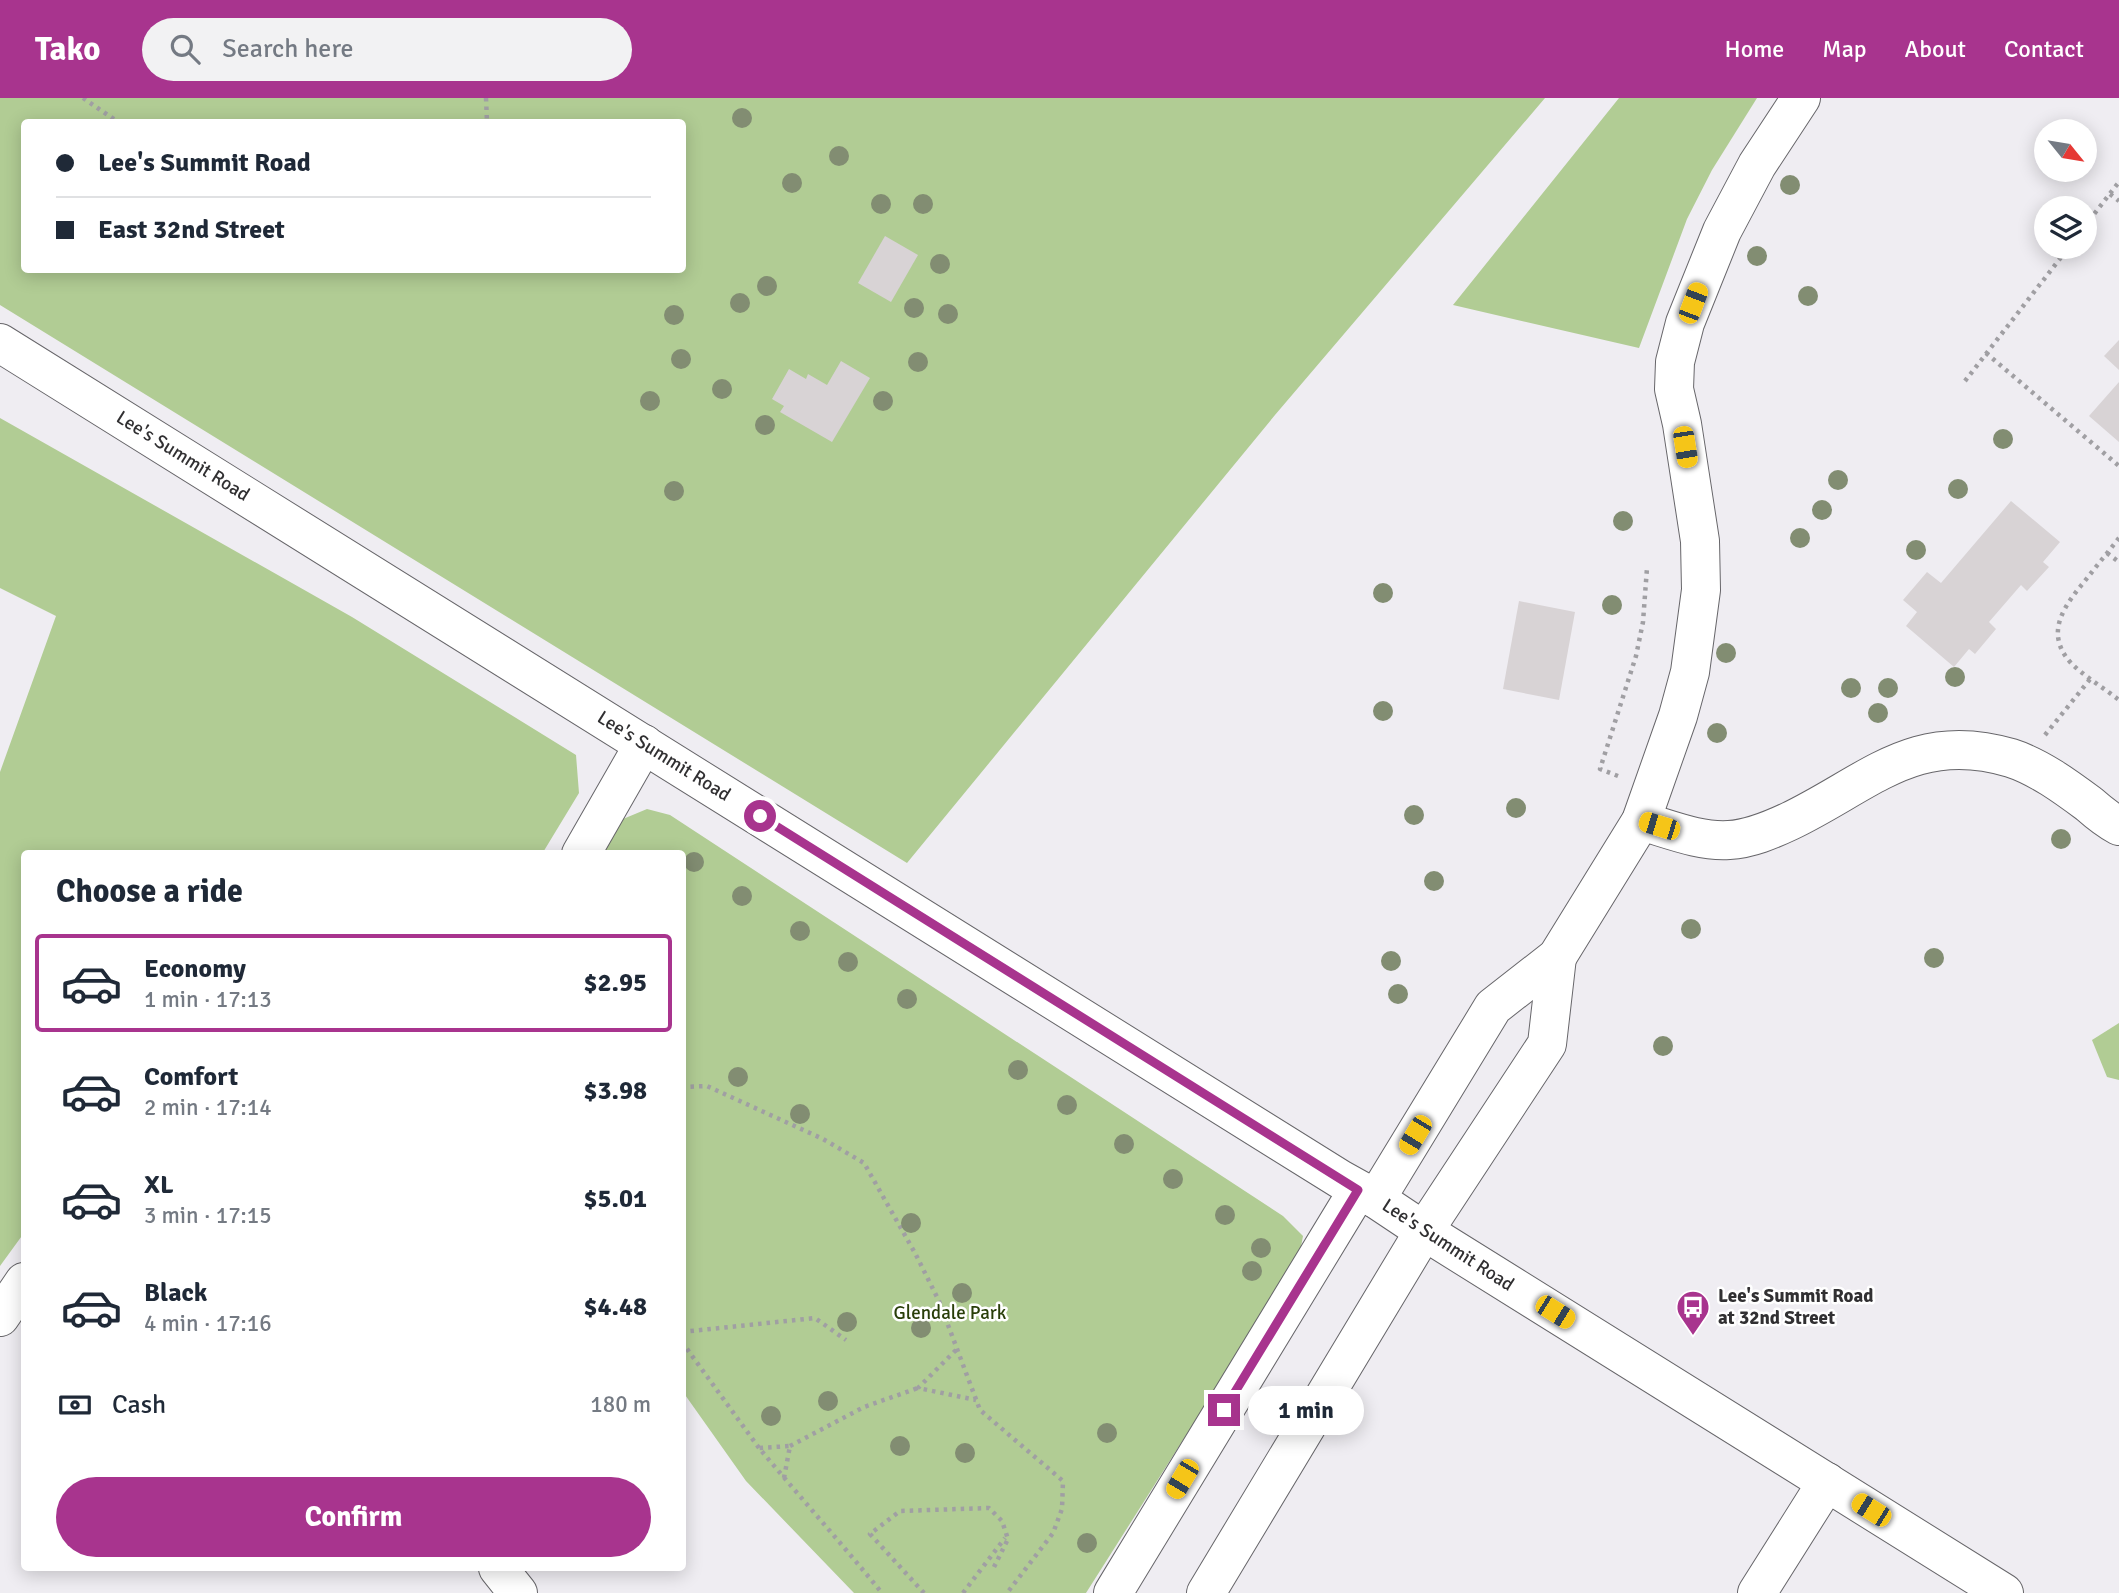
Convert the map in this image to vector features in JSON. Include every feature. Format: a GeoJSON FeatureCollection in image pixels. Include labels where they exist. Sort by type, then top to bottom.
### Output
{"type":"FeatureCollection","features":[{"type":"Feature","properties":{"kind":"main road"},"geometry":{"type":"LineString","coordinates":[[1113,1593],[1367,1194],[1493,1007],[1557,957],[1647,805],[1678,716],[1690,672],[1701,590],[1700,541],[1674,389],[1675,362],[1685,323],[1722,231],[1757,165],[1801,98]]}},
{"type":"Feature","properties":{"kind":"main road","name":"Lee's Summit Road"},"geometry":{"type":"LineString","coordinates":[[0,342],[2004,1593]]}},
{"type":"Feature","properties":{"kind":"main road"},"geometry":{"type":"LineString","coordinates":[[583,850],[644,744]]}},
{"type":"Feature","properties":{"kind":"main road"},"geometry":{"type":"LineString","coordinates":[[1647,805],[1701,838],[1728,840],[1753,836],[1819,807],[1847,788],[1888,767],[1913,756],[1942,749],[1992,753],[2015,759],[2074,794],[2119,826]]}},
{"type":"Feature","properties":{"kind":"main road"},"geometry":{"type":"LineString","coordinates":[[1206,1593],[1424,1231],[1547,1044],[1557,957]]}},
{"type":"Feature","properties":{"kind":"main road"},"geometry":{"type":"LineString","coordinates":[[0,1317],[21,1286]]}},
{"type":"Feature","properties":{"kind":"main road"},"geometry":{"type":"LineString","coordinates":[[1757,1593],[1827,1482]]}},
{"type":"Feature","properties":{"kind":"main road"},"geometry":{"type":"LineString","coordinates":[[500,1571],[518,1593]]}},
{"type":"Feature","properties":{"kind":"path"},"geometry":{"type":"LineString","coordinates":[[83,98],[114,119]]}},
{"type":"Feature","properties":{"kind":"path"},"geometry":{"type":"LineString","coordinates":[[486,98],[487,119]]}},
{"type":"Feature","properties":{"kind":"path"},"geometry":{"type":"LineString","coordinates":[[2097,210],[2119,182]]}},
{"type":"Feature","properties":{"kind":"path"},"geometry":{"type":"LineString","coordinates":[[2109,194],[2119,201]]}},
{"type":"Feature","properties":{"kind":"path"},"geometry":{"type":"LineString","coordinates":[[1965,381],[2060,259]]}},
{"type":"Feature","properties":{"kind":"path"},"geometry":{"type":"LineString","coordinates":[[1986,353],[2119,466]]}},
{"type":"Feature","properties":{"kind":"path"},"geometry":{"type":"LineString","coordinates":[[2119,538],[2068,601],[2059,619],[2057,632],[2070,662],[2119,700]]}},
{"type":"Feature","properties":{"kind":"path"},"geometry":{"type":"LineString","coordinates":[[2107,553],[2119,562]]}},
{"type":"Feature","properties":{"kind":"path"},"geometry":{"type":"LineString","coordinates":[[1647,568],[1643,622],[1636,656],[1600,769],[1647,805]]}},
{"type":"Feature","properties":{"kind":"path"},"geometry":{"type":"LineString","coordinates":[[2042,738],[2091,678]]}},
{"type":"Feature","properties":{"kind":"path"},"geometry":{"type":"LineString","coordinates":[[686,1087],[707,1086],[823,1139],[864,1163],[915,1252],[939,1301],[980,1410],[1063,1481],[1062,1509],[1053,1533],[1007,1593]]}},
{"type":"Feature","properties":{"kind":"path"},"geometry":{"type":"LineString","coordinates":[[686,1332],[815,1318],[846,1340]]}},
{"type":"Feature","properties":{"kind":"path"},"geometry":{"type":"LineString","coordinates":[[686,1348],[759,1448],[862,1566],[882,1593]]}},
{"type":"Feature","properties":{"kind":"path"},"geometry":{"type":"LineString","coordinates":[[759,1448],[790,1446],[864,1407],[918,1388],[956,1350]]}},
{"type":"Feature","properties":{"kind":"path"},"geometry":{"type":"LineString","coordinates":[[918,1388],[977,1400]]}},
{"type":"Feature","properties":{"kind":"path"},"geometry":{"type":"LineString","coordinates":[[784,1478],[790,1446]]}},
{"type":"Feature","properties":{"kind":"path"},"geometry":{"type":"LineString","coordinates":[[925,1593],[870,1534],[900,1511],[989,1508],[1002,1521],[1007,1536],[994,1567]]}},
{"type":"Feature","properties":{"kind":"path"},"geometry":{"type":"LineString","coordinates":[[963,1593],[1007,1536]]}},
{"type":"Feature","properties":{"kind":"green space"},"geometry":{"type":"Polygon","coordinates":[[[0,98],[1545,98],[1275,415],[907,863],[0,305],[0,98]]]}},
{"type":"Feature","properties":{"kind":"green space"},"geometry":{"type":"Polygon","coordinates":[[[1619,98],[1757,98],[1712,170],[1687,219],[1639,348],[1453,305],[1619,98]]]}},
{"type":"Feature","properties":{"kind":"green space"},"geometry":{"type":"Polygon","coordinates":[[[0,418],[352,617],[576,755],[579,793],[544,850],[21,850],[21,1237],[0,1266],[0,772],[56,616],[0,588],[0,418]]]}},
{"type":"Feature","properties":{"kind":"green space","name":"Glendale Park"},"geometry":{"type":"Polygon","coordinates":[[[647,809],[670,815],[1283,1216],[1303,1236],[1299,1257],[1086,1593],[854,1593],[746,1481],[686,1396],[686,850],[604,850],[623,819],[647,809]]]}},
{"type":"Feature","properties":{"kind":"green space"},"geometry":{"type":"Polygon","coordinates":[[[2119,1023],[2119,1080],[2107,1077],[2092,1040],[2119,1023]]]}},
{"type":"Feature","properties":{"kind":"building"},"geometry":{"type":"Polygon","coordinates":[[[885,236],[918,255],[891,302],[858,283],[885,236]]]}},
{"type":"Feature","properties":{"kind":"building"},"geometry":{"type":"Polygon","coordinates":[[[2119,340],[2119,370],[2104,356],[2119,340]]]}},
{"type":"Feature","properties":{"kind":"building"},"geometry":{"type":"Polygon","coordinates":[[[841,361],[870,378],[832,442],[780,412],[784,406],[772,399],[789,369],[806,379],[808,374],[827,385],[841,361]]]}},
{"type":"Feature","properties":{"kind":"building"},"geometry":{"type":"Polygon","coordinates":[[[2119,382],[2119,442],[2089,416],[2119,382]]]}},
{"type":"Feature","properties":{"kind":"building"},"geometry":{"type":"Polygon","coordinates":[[[2011,501],[2060,542],[2043,562],[2049,567],[2027,591],[2021,585],[1989,622],[1996,629],[1975,654],[1969,649],[1954,667],[1906,626],[1917,612],[1903,600],[1927,572],[1941,583],[2011,501]]]}},
{"type":"Feature","properties":{"kind":"building"},"geometry":{"type":"Polygon","coordinates":[[[1519,601],[1575,612],[1559,700],[1503,689],[1519,601]]]}},
{"type":"Feature","properties":{"kind":"place","name":"Lee's Summit Road at 32nd Street"},"geometry":{"type":"Point","coordinates":[1693,1337]}},
{"type":"Feature","properties":{"kind":"route"},"geometry":{"type":"LineString","coordinates":[[760,816],[1358,1190],[1224,1410]]}}]}
